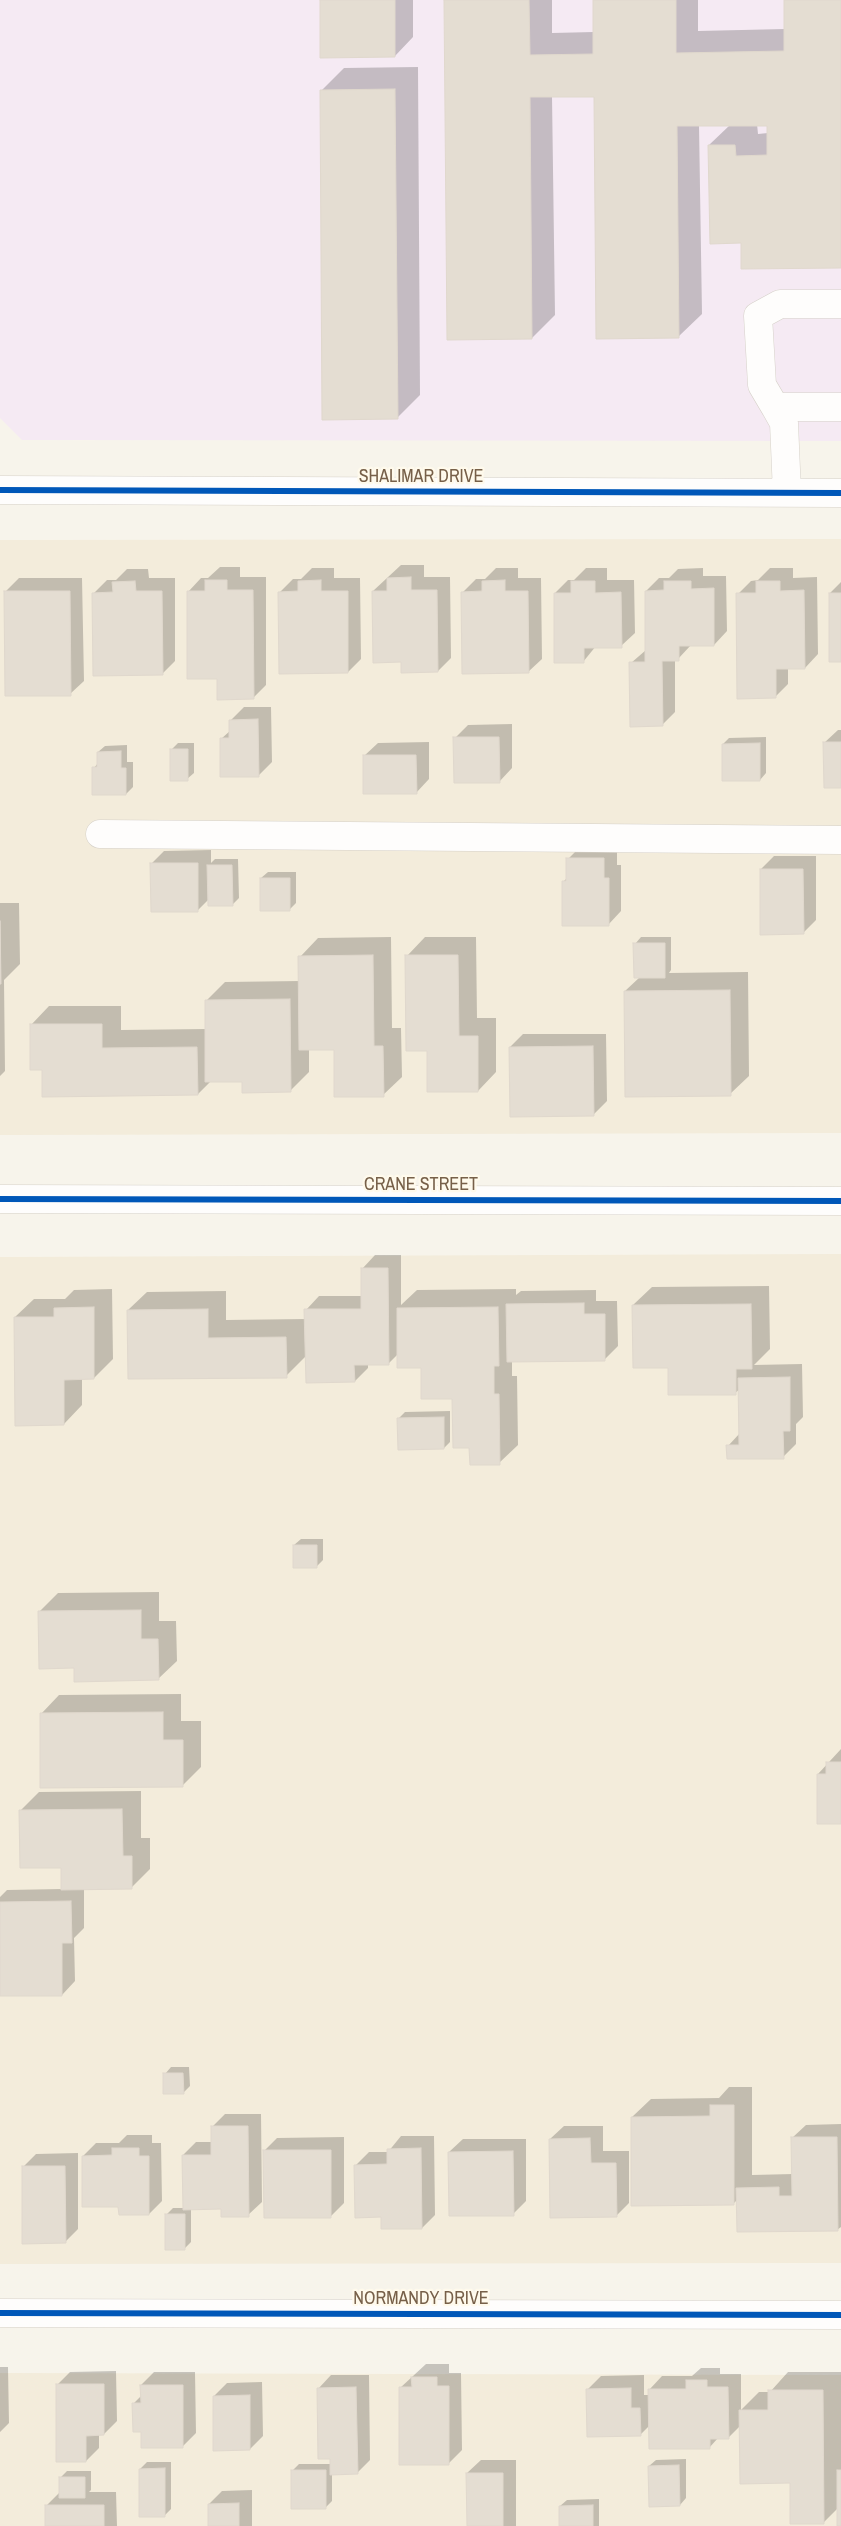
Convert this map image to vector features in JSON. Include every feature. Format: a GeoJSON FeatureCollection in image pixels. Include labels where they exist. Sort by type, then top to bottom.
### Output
{"type":"FeatureCollection","features":[{"type":"Feature","properties":{"kind":"street"},"geometry":{"type":"LineString","coordinates":[[787,493],[784,423],[762,385],[758,316],[780,304],[841,304]]}},
{"type":"Feature","properties":{"kind":"street"},"geometry":{"type":"LineString","coordinates":[[775,407],[841,407]]}},
{"type":"Feature","properties":{"kind":"street","name":"SHALIMAR DRIVE"},"geometry":{"type":"LineString","coordinates":[[0,490],[841,493]]}},
{"type":"Feature","properties":{"kind":"street"},"geometry":{"type":"LineString","coordinates":[[100,834],[841,840]]}},
{"type":"Feature","properties":{"kind":"street","name":"CRANE STREET"},"geometry":{"type":"LineString","coordinates":[[0,1199],[841,1201]]}},
{"type":"Feature","properties":{"kind":"street","name":"NORMANDY DRIVE"},"geometry":{"type":"LineString","coordinates":[[0,2313],[841,2315]]}},
{"type":"Feature","properties":{"kind":"shaded area"},"geometry":{"type":"Polygon","coordinates":[[[0,0],[841,0],[841,441],[22,440],[0,418],[0,0]]]}},
{"type":"Feature","properties":{"kind":"shaded area"},"geometry":{"type":"Polygon","coordinates":[[[841,539],[841,1133],[0,1135],[0,540],[841,539]]]}},
{"type":"Feature","properties":{"kind":"shaded area"},"geometry":{"type":"Polygon","coordinates":[[[841,1254],[841,2263],[0,2264],[0,1257],[841,1254]]]}},
{"type":"Feature","properties":{"kind":"shaded area"},"geometry":{"type":"Polygon","coordinates":[[[0,2373],[841,2375],[841,2526],[0,2526],[0,2373]]]}},
{"type":"Feature","properties":{"kind":"building"},"geometry":{"type":"Polygon","coordinates":[[[320,0],[395,0],[395,57],[320,58],[320,0]]]}},
{"type":"Feature","properties":{"kind":"building"},"geometry":{"type":"Polygon","coordinates":[[[444,0],[529,0],[530,55],[593,54],[593,0],[676,0],[676,53],[784,51],[784,0],[841,0],[841,268],[741,269],[741,243],[710,244],[708,145],[735,145],[736,156],[767,155],[767,126],[677,126],[679,338],[596,339],[594,97],[530,97],[532,339],[447,340],[444,0]]]}},
{"type":"Feature","properties":{"kind":"building"},"geometry":{"type":"Polygon","coordinates":[[[395,89],[398,419],[322,420],[320,90],[395,89]]]}},
{"type":"Feature","properties":{"kind":"building"},"geometry":{"type":"Polygon","coordinates":[[[411,577],[411,590],[437,590],[438,672],[401,673],[401,662],[373,663],[372,591],[387,591],[387,578],[411,577]]]}},
{"type":"Feature","properties":{"kind":"building"},"geometry":{"type":"Polygon","coordinates":[[[205,580],[227,580],[227,590],[253,590],[254,699],[217,700],[217,679],[187,679],[187,591],[205,591],[205,580]]]}},
{"type":"Feature","properties":{"kind":"building"},"geometry":{"type":"Polygon","coordinates":[[[321,580],[321,591],[348,591],[348,673],[279,674],[278,592],[298,591],[298,581],[321,580]]]}},
{"type":"Feature","properties":{"kind":"building"},"geometry":{"type":"Polygon","coordinates":[[[505,580],[505,591],[528,591],[529,673],[462,674],[461,592],[482,591],[482,581],[505,580]]]}},
{"type":"Feature","properties":{"kind":"building"},"geometry":{"type":"Polygon","coordinates":[[[135,581],[136,591],[162,591],[163,675],[93,676],[92,593],[113,592],[112,582],[135,581]]]}},
{"type":"Feature","properties":{"kind":"building"},"geometry":{"type":"Polygon","coordinates":[[[571,581],[595,581],[595,593],[621,592],[622,648],[584,648],[584,663],[554,663],[554,593],[571,593],[571,581]]]}},
{"type":"Feature","properties":{"kind":"building"},"geometry":{"type":"Polygon","coordinates":[[[664,581],[691,581],[691,589],[714,588],[714,646],[679,646],[679,661],[662,661],[663,726],[630,727],[629,662],[645,662],[645,591],[664,590],[664,581]]]}},
{"type":"Feature","properties":{"kind":"building"},"geometry":{"type":"Polygon","coordinates":[[[756,581],[780,581],[780,591],[804,590],[805,669],[776,669],[776,698],[737,699],[736,593],[756,593],[756,581]]]}},
{"type":"Feature","properties":{"kind":"building"},"geometry":{"type":"Polygon","coordinates":[[[4,591],[70,591],[71,696],[5,696],[4,591]]]}},
{"type":"Feature","properties":{"kind":"building"},"geometry":{"type":"Polygon","coordinates":[[[829,593],[841,593],[841,662],[829,662],[829,593]]]}},
{"type":"Feature","properties":{"kind":"building"},"geometry":{"type":"Polygon","coordinates":[[[258,719],[259,777],[220,777],[220,738],[229,738],[229,720],[258,719]]]}},
{"type":"Feature","properties":{"kind":"building"},"geometry":{"type":"Polygon","coordinates":[[[453,737],[499,737],[500,783],[454,783],[453,737]]]}},
{"type":"Feature","properties":{"kind":"building"},"geometry":{"type":"Polygon","coordinates":[[[823,742],[841,742],[841,788],[824,788],[823,742]]]}},
{"type":"Feature","properties":{"kind":"building"},"geometry":{"type":"Polygon","coordinates":[[[760,743],[760,781],[722,781],[722,744],[760,743]]]}},
{"type":"Feature","properties":{"kind":"building"},"geometry":{"type":"Polygon","coordinates":[[[170,749],[188,749],[188,781],[170,781],[170,749]]]}},
{"type":"Feature","properties":{"kind":"building"},"geometry":{"type":"Polygon","coordinates":[[[121,751],[121,768],[126,768],[126,795],[92,795],[92,767],[97,767],[97,752],[121,751]]]}},
{"type":"Feature","properties":{"kind":"building"},"geometry":{"type":"Polygon","coordinates":[[[363,755],[416,755],[417,794],[363,794],[363,755]]]}},
{"type":"Feature","properties":{"kind":"building"},"geometry":{"type":"Polygon","coordinates":[[[566,858],[604,858],[604,878],[609,878],[609,926],[562,926],[562,881],[566,881],[566,858]]]}},
{"type":"Feature","properties":{"kind":"building"},"geometry":{"type":"Polygon","coordinates":[[[150,863],[198,863],[198,912],[151,912],[150,863]]]}},
{"type":"Feature","properties":{"kind":"building"},"geometry":{"type":"Polygon","coordinates":[[[207,865],[232,865],[233,906],[208,906],[207,865]]]}},
{"type":"Feature","properties":{"kind":"building"},"geometry":{"type":"Polygon","coordinates":[[[760,869],[803,869],[804,934],[760,935],[760,869]]]}},
{"type":"Feature","properties":{"kind":"building"},"geometry":{"type":"Polygon","coordinates":[[[260,878],[290,878],[290,911],[260,911],[260,878]]]}},
{"type":"Feature","properties":{"kind":"building"},"geometry":{"type":"Polygon","coordinates":[[[0,921],[1,984],[0,984],[0,921]]]}},
{"type":"Feature","properties":{"kind":"building"},"geometry":{"type":"Polygon","coordinates":[[[633,943],[665,943],[665,978],[634,978],[633,943]]]}},
{"type":"Feature","properties":{"kind":"building"},"geometry":{"type":"Polygon","coordinates":[[[373,955],[374,1046],[383,1046],[384,1097],[334,1097],[334,1050],[299,1050],[298,956],[373,955]]]}},
{"type":"Feature","properties":{"kind":"building"},"geometry":{"type":"Polygon","coordinates":[[[405,955],[458,955],[459,1036],[478,1036],[478,1092],[427,1092],[427,1051],[406,1051],[405,955]]]}},
{"type":"Feature","properties":{"kind":"building"},"geometry":{"type":"Polygon","coordinates":[[[730,990],[731,1096],[625,1097],[624,991],[730,990]]]}},
{"type":"Feature","properties":{"kind":"building"},"geometry":{"type":"Polygon","coordinates":[[[290,999],[291,1092],[242,1093],[242,1082],[205,1082],[205,1000],[290,999]]]}},
{"type":"Feature","properties":{"kind":"building"},"geometry":{"type":"Polygon","coordinates":[[[30,1024],[102,1024],[102,1048],[197,1047],[198,1095],[42,1097],[42,1070],[30,1070],[30,1024]]]}},
{"type":"Feature","properties":{"kind":"building"},"geometry":{"type":"Polygon","coordinates":[[[593,1046],[594,1116],[510,1117],[509,1047],[593,1046]]]}},
{"type":"Feature","properties":{"kind":"building"},"geometry":{"type":"Polygon","coordinates":[[[361,1268],[388,1268],[389,1365],[354,1365],[355,1382],[306,1383],[304,1309],[361,1309],[361,1268]]]}},
{"type":"Feature","properties":{"kind":"building"},"geometry":{"type":"Polygon","coordinates":[[[584,1303],[584,1314],[605,1314],[605,1361],[507,1362],[506,1304],[584,1303]]]}},
{"type":"Feature","properties":{"kind":"building"},"geometry":{"type":"Polygon","coordinates":[[[751,1304],[752,1369],[736,1369],[736,1395],[668,1395],[668,1368],[633,1368],[632,1305],[751,1304]]]}},
{"type":"Feature","properties":{"kind":"building"},"geometry":{"type":"Polygon","coordinates":[[[94,1307],[94,1379],[64,1380],[64,1425],[15,1426],[14,1317],[54,1317],[54,1308],[94,1307]]]}},
{"type":"Feature","properties":{"kind":"building"},"geometry":{"type":"Polygon","coordinates":[[[498,1307],[499,1366],[494,1366],[494,1394],[499,1394],[500,1465],[470,1465],[469,1448],[453,1448],[452,1399],[421,1399],[421,1368],[397,1368],[397,1308],[498,1307]]]}},
{"type":"Feature","properties":{"kind":"building"},"geometry":{"type":"Polygon","coordinates":[[[208,1309],[208,1338],[286,1337],[287,1378],[128,1379],[127,1310],[208,1309]]]}},
{"type":"Feature","properties":{"kind":"building"},"geometry":{"type":"Polygon","coordinates":[[[790,1377],[790,1431],[783,1431],[784,1459],[727,1459],[726,1445],[739,1445],[738,1378],[790,1377]]]}},
{"type":"Feature","properties":{"kind":"building"},"geometry":{"type":"Polygon","coordinates":[[[444,1417],[444,1449],[398,1450],[397,1418],[444,1417]]]}},
{"type":"Feature","properties":{"kind":"building"},"geometry":{"type":"Polygon","coordinates":[[[293,1545],[317,1545],[317,1568],[293,1568],[293,1545]]]}},
{"type":"Feature","properties":{"kind":"building"},"geometry":{"type":"Polygon","coordinates":[[[141,1610],[141,1639],[158,1639],[159,1680],[74,1682],[74,1668],[39,1669],[38,1611],[141,1610]]]}},
{"type":"Feature","properties":{"kind":"building"},"geometry":{"type":"Polygon","coordinates":[[[163,1712],[163,1740],[183,1740],[183,1787],[40,1788],[40,1713],[163,1712]]]}},
{"type":"Feature","properties":{"kind":"building"},"geometry":{"type":"Polygon","coordinates":[[[826,1762],[841,1762],[841,1824],[817,1824],[817,1774],[826,1774],[826,1762]]]}},
{"type":"Feature","properties":{"kind":"building"},"geometry":{"type":"Polygon","coordinates":[[[122,1809],[123,1856],[132,1856],[132,1889],[61,1890],[61,1868],[20,1868],[19,1810],[122,1809]]]}},
{"type":"Feature","properties":{"kind":"building"},"geometry":{"type":"Polygon","coordinates":[[[71,1901],[72,1943],[62,1943],[62,1996],[0,1996],[0,1902],[71,1901]]]}},
{"type":"Feature","properties":{"kind":"building"},"geometry":{"type":"Polygon","coordinates":[[[163,2073],[183,2073],[184,2094],[163,2094],[163,2073]]]}},
{"type":"Feature","properties":{"kind":"building"},"geometry":{"type":"Polygon","coordinates":[[[710,2105],[734,2105],[734,2205],[631,2206],[631,2117],[710,2116],[710,2105]]]}},
{"type":"Feature","properties":{"kind":"building"},"geometry":{"type":"Polygon","coordinates":[[[211,2126],[248,2126],[249,2217],[221,2217],[221,2209],[183,2210],[182,2155],[211,2155],[211,2126]]]}},
{"type":"Feature","properties":{"kind":"building"},"geometry":{"type":"Polygon","coordinates":[[[791,2137],[837,2137],[838,2231],[737,2232],[736,2188],[779,2187],[779,2196],[792,2196],[791,2137]]]}},
{"type":"Feature","properties":{"kind":"building"},"geometry":{"type":"Polygon","coordinates":[[[590,2138],[591,2163],[616,2163],[617,2217],[550,2218],[549,2139],[590,2138]]]}},
{"type":"Feature","properties":{"kind":"building"},"geometry":{"type":"Polygon","coordinates":[[[112,2148],[139,2148],[139,2156],[149,2156],[149,2215],[119,2215],[118,2207],[82,2207],[82,2156],[112,2155],[112,2148]]]}},
{"type":"Feature","properties":{"kind":"building"},"geometry":{"type":"Polygon","coordinates":[[[421,2148],[422,2229],[381,2229],[381,2217],[355,2218],[354,2165],[387,2164],[387,2149],[421,2148]]]}},
{"type":"Feature","properties":{"kind":"building"},"geometry":{"type":"Polygon","coordinates":[[[263,2150],[331,2150],[331,2218],[264,2218],[263,2150]]]}},
{"type":"Feature","properties":{"kind":"building"},"geometry":{"type":"Polygon","coordinates":[[[513,2151],[514,2216],[449,2216],[448,2152],[513,2151]]]}},
{"type":"Feature","properties":{"kind":"building"},"geometry":{"type":"Polygon","coordinates":[[[22,2166],[65,2166],[66,2243],[22,2244],[22,2166]]]}},
{"type":"Feature","properties":{"kind":"building"},"geometry":{"type":"Polygon","coordinates":[[[165,2214],[185,2214],[185,2250],[165,2250],[165,2214]]]}},
{"type":"Feature","properties":{"kind":"building"},"geometry":{"type":"Polygon","coordinates":[[[411,2377],[437,2377],[437,2386],[449,2386],[449,2465],[399,2465],[399,2387],[412,2387],[411,2377]]]}},
{"type":"Feature","properties":{"kind":"building"},"geometry":{"type":"Polygon","coordinates":[[[686,2380],[707,2380],[707,2387],[728,2387],[729,2439],[710,2439],[710,2449],[649,2449],[648,2389],[686,2389],[686,2380]]]}},
{"type":"Feature","properties":{"kind":"building"},"geometry":{"type":"Polygon","coordinates":[[[56,2384],[104,2384],[104,2435],[86,2436],[86,2462],[56,2462],[56,2384]]]}},
{"type":"Feature","properties":{"kind":"building"},"geometry":{"type":"Polygon","coordinates":[[[140,2385],[183,2385],[183,2448],[141,2448],[141,2432],[133,2432],[132,2403],[141,2403],[140,2385]]]}},
{"type":"Feature","properties":{"kind":"building"},"geometry":{"type":"Polygon","coordinates":[[[356,2387],[358,2474],[330,2475],[330,2459],[318,2459],[317,2388],[356,2387]]]}},
{"type":"Feature","properties":{"kind":"building"},"geometry":{"type":"Polygon","coordinates":[[[631,2388],[631,2408],[640,2408],[641,2436],[587,2437],[586,2389],[631,2388]]]}},
{"type":"Feature","properties":{"kind":"building"},"geometry":{"type":"Polygon","coordinates":[[[768,2390],[823,2390],[824,2524],[790,2524],[790,2483],[740,2484],[739,2410],[768,2410],[768,2390]]]}},
{"type":"Feature","properties":{"kind":"building"},"geometry":{"type":"Polygon","coordinates":[[[250,2395],[250,2450],[213,2451],[213,2396],[250,2395]]]}},
{"type":"Feature","properties":{"kind":"building"},"geometry":{"type":"Polygon","coordinates":[[[679,2465],[680,2506],[649,2507],[648,2466],[679,2465]]]}},
{"type":"Feature","properties":{"kind":"building"},"geometry":{"type":"Polygon","coordinates":[[[165,2468],[165,2517],[139,2517],[139,2469],[165,2468]]]}},
{"type":"Feature","properties":{"kind":"building"},"geometry":{"type":"Polygon","coordinates":[[[291,2470],[326,2470],[326,2509],[291,2509],[291,2470]]]}},
{"type":"Feature","properties":{"kind":"building"},"geometry":{"type":"Polygon","coordinates":[[[837,2470],[841,2470],[841,2526],[837,2526],[837,2470]]]}},
{"type":"Feature","properties":{"kind":"building"},"geometry":{"type":"Polygon","coordinates":[[[466,2473],[503,2473],[503,2526],[467,2526],[466,2473]]]}},
{"type":"Feature","properties":{"kind":"building"},"geometry":{"type":"Polygon","coordinates":[[[59,2477],[85,2477],[85,2498],[59,2498],[59,2477]]]}},
{"type":"Feature","properties":{"kind":"building"},"geometry":{"type":"Polygon","coordinates":[[[239,2503],[239,2526],[208,2526],[208,2504],[239,2503]]]}},
{"type":"Feature","properties":{"kind":"building"},"geometry":{"type":"Polygon","coordinates":[[[45,2505],[104,2505],[104,2526],[45,2526],[45,2505]]]}},
{"type":"Feature","properties":{"kind":"building"},"geometry":{"type":"Polygon","coordinates":[[[593,2505],[593,2526],[559,2526],[559,2506],[593,2505]]]}},
{"type":"Feature","properties":{"kind":"cycle path"},"geometry":{"type":"LineString","coordinates":[[0,490],[841,493]]}},
{"type":"Feature","properties":{"kind":"cycle path"},"geometry":{"type":"LineString","coordinates":[[0,1199],[841,1201]]}},
{"type":"Feature","properties":{"kind":"cycle path"},"geometry":{"type":"LineString","coordinates":[[0,2313],[841,2315]]}}]}
